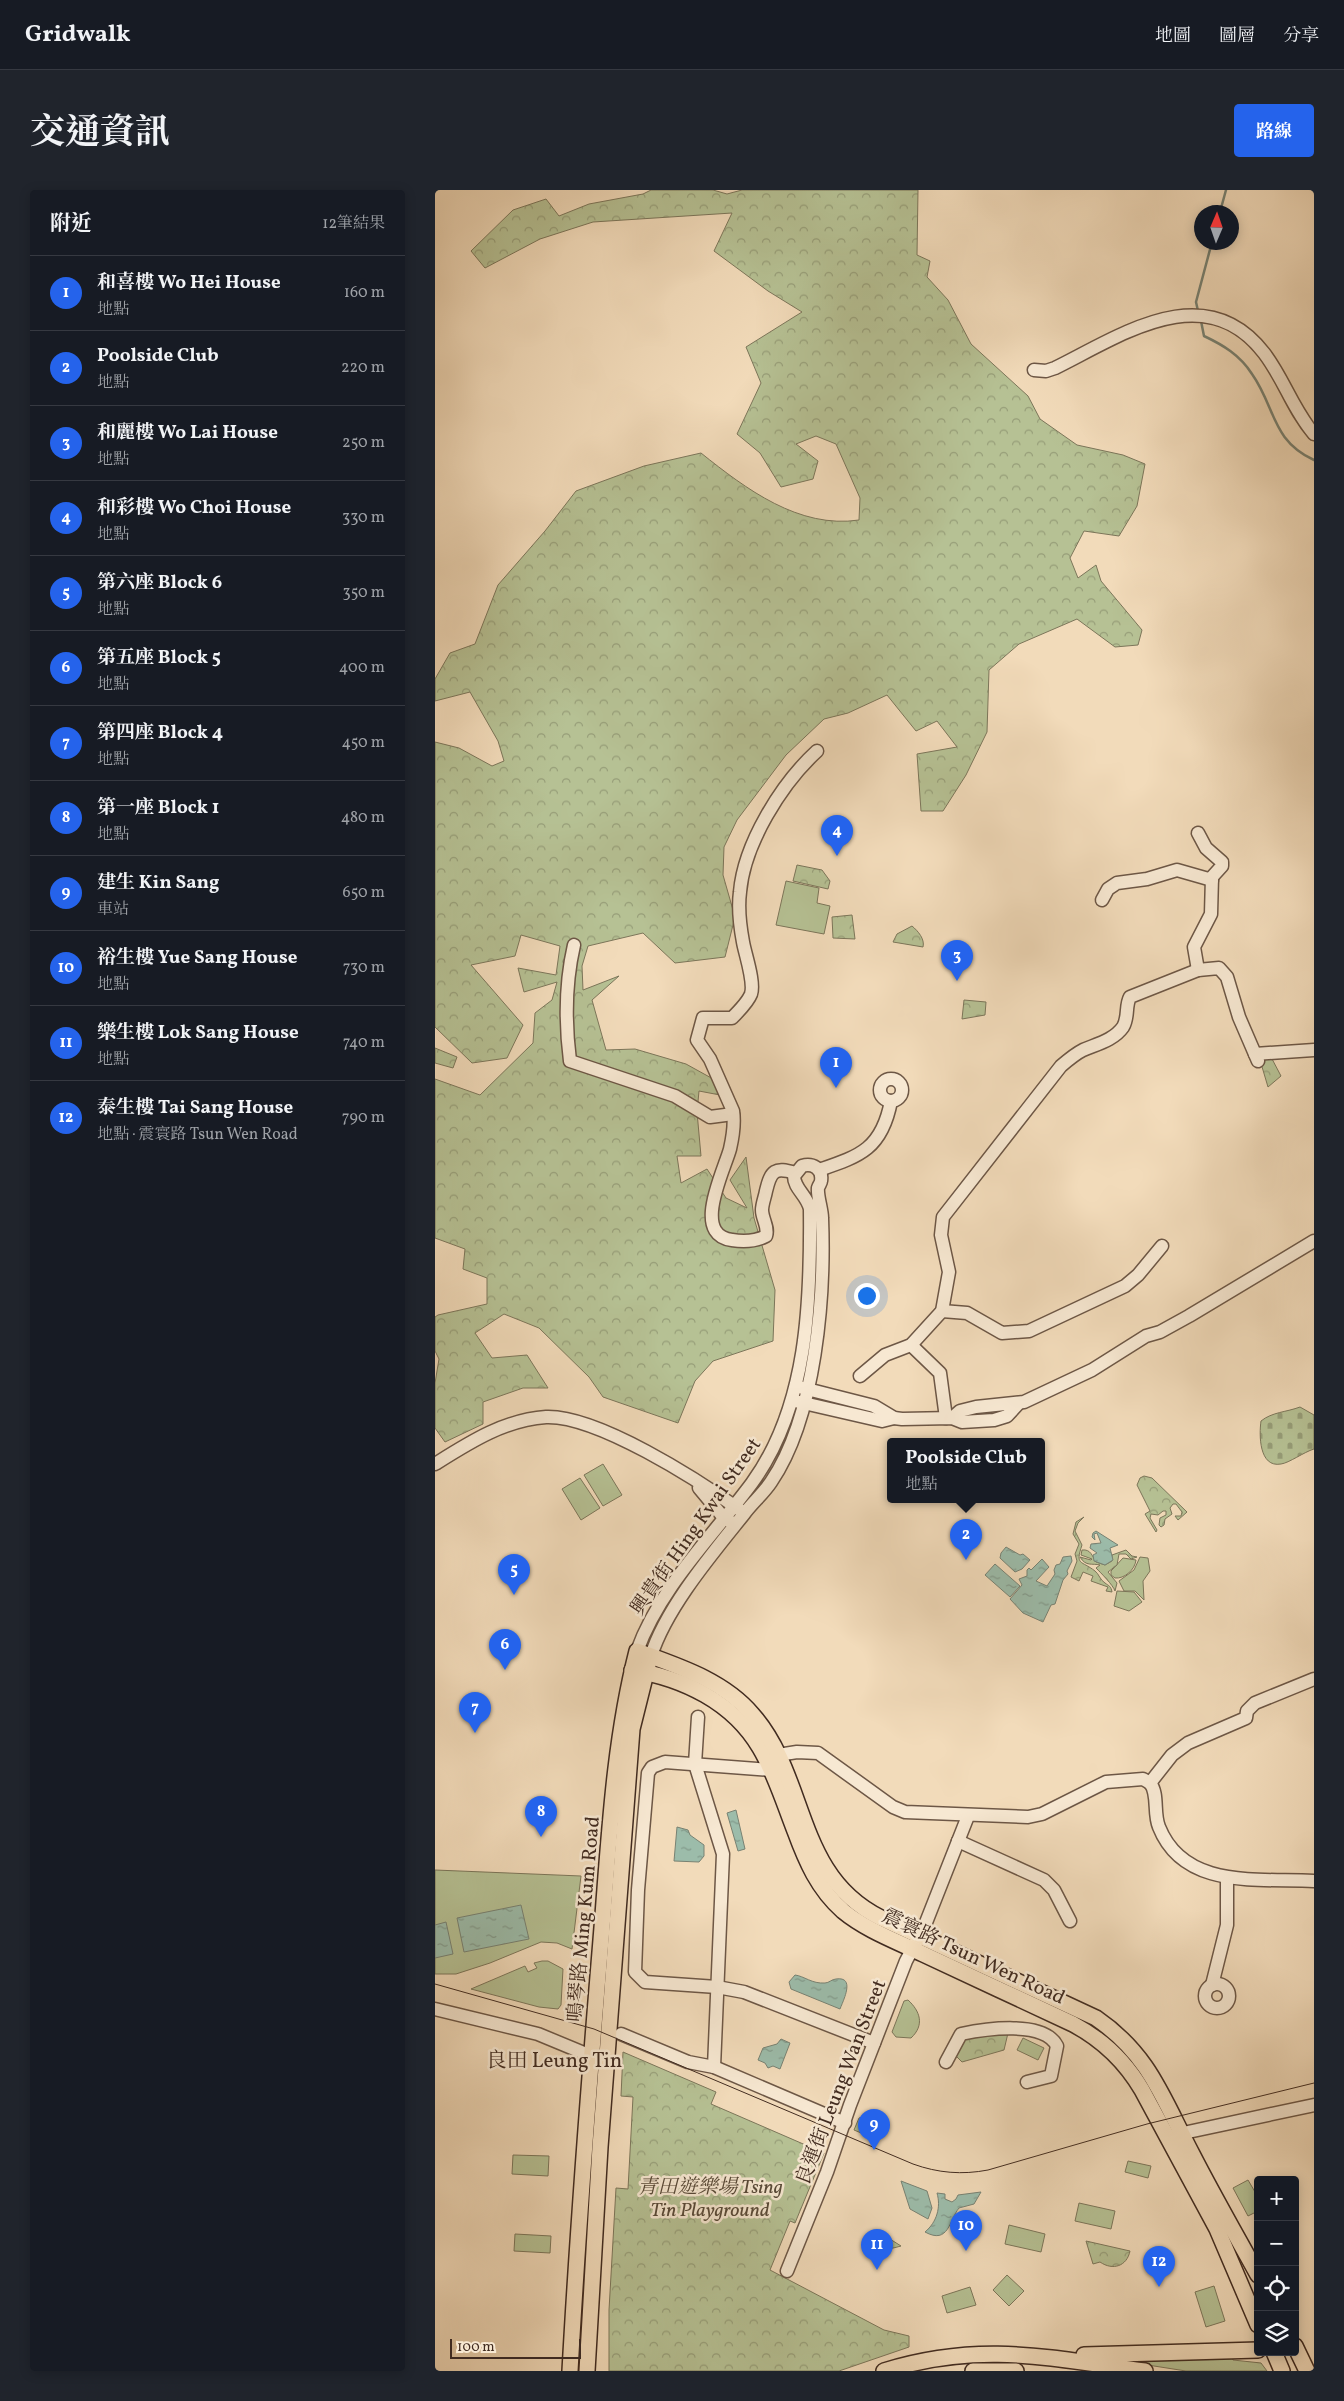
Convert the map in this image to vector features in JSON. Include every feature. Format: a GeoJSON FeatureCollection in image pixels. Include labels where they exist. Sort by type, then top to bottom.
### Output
{"type":"FeatureCollection","features":[{"type":"Feature","properties":{"kind":"main road","name":"鳴琴路 Ming Kum Road"},"geometry":{"type":"LineString","coordinates":[[570,2371],[592,2056],[620,1726],[644,1654]]}},
{"type":"Feature","properties":{"kind":"main road","name":"震寰路 Tsun Wen Road"},"geometry":{"type":"LineString","coordinates":[[644,1654],[703,1677],[734,1696],[759,1722],[778,1755],[817,1854],[837,1885],[867,1910],[916,1942]]}},
{"type":"Feature","properties":{"kind":"main road","name":"鳴琴路 Ming Kum Road"},"geometry":{"type":"LineString","coordinates":[[587,2371],[600,2147],[608,2063],[632,1729],[639,1671]]}},
{"type":"Feature","properties":{"kind":"main road","name":"震寰路 Tsun Wen Road"},"geometry":{"type":"LineString","coordinates":[[639,1671],[687,1686],[721,1705],[751,1734],[771,1770],[806,1859],[825,1892],[843,1910],[863,1925],[916,1942],[1070,2005],[1111,2028],[1136,2053],[1147,2067],[1174,2135],[1217,2228],[1254,2316]]}},
{"type":"Feature","properties":{"kind":"main road","name":"震寰路 Tsun Wen Road"},"geometry":{"type":"LineString","coordinates":[[1174,2135],[1254,2269]]}},
{"type":"Feature","properties":{"kind":"main road"},"geometry":{"type":"LineString","coordinates":[[884,2371],[921,2361],[992,2353],[1049,2356],[1254,2350]]}},
{"type":"Feature","properties":{"kind":"main road"},"geometry":{"type":"LineString","coordinates":[[1299,2351],[1314,2357]]}},
{"type":"Feature","properties":{"kind":"main road"},"geometry":{"type":"LineString","coordinates":[[1049,2356],[1145,2371]]}},
{"type":"Feature","properties":{"kind":"main road"},"geometry":{"type":"LineString","coordinates":[[1276,2356],[1282,2371]]}},
{"type":"Feature","properties":{"kind":"main road"},"geometry":{"type":"LineString","coordinates":[[1294,2371],[1295,2356]]}},
{"type":"Feature","properties":{"kind":"main road"},"geometry":{"type":"LineString","coordinates":[[1299,2356],[1307,2371]]}},
{"type":"Feature","properties":{"kind":"main road"},"geometry":{"type":"LineString","coordinates":[[973,2371],[1017,2371]]}},
{"type":"Feature","properties":{"kind":"street"},"geometry":{"type":"LineString","coordinates":[[1034,370],[1043,371],[1055,368],[1161,318],[1190,315],[1209,318],[1233,327],[1257,344],[1269,360],[1296,410],[1314,434]]}},
{"type":"Feature","properties":{"kind":"street"},"geometry":{"type":"LineString","coordinates":[[817,751],[801,766],[775,802],[747,856],[739,893],[742,940],[751,995],[732,1018],[706,1017],[700,1023],[697,1040],[709,1059],[733,1114],[733,1129],[729,1151],[713,1200],[713,1225],[717,1234],[726,1240],[739,1241],[759,1239],[766,1236],[768,1232],[762,1210],[770,1175],[776,1170],[795,1173],[806,1165],[819,1170],[866,1152],[878,1135],[891,1101]]}},
{"type":"Feature","properties":{"kind":"street"},"geometry":{"type":"LineString","coordinates":[[1198,833],[1206,848],[1222,862],[1212,880],[1211,914],[1194,947],[1198,970]]}},
{"type":"Feature","properties":{"kind":"street"},"geometry":{"type":"LineString","coordinates":[[1102,900],[1108,889],[1117,883],[1147,879],[1177,870],[1191,872],[1212,880]]}},
{"type":"Feature","properties":{"kind":"street"},"geometry":{"type":"LineString","coordinates":[[574,945],[569,967],[565,1024],[570,1061],[675,1096],[710,1117],[733,1114]]}},
{"type":"Feature","properties":{"kind":"street"},"geometry":{"type":"LineString","coordinates":[[860,1376],[885,1355],[911,1345],[942,1311],[949,1272],[941,1235],[945,1214],[1061,1066],[1081,1051],[1117,1034],[1124,1025],[1128,1014],[1127,1002],[1130,997],[1198,970],[1219,968],[1223,971],[1257,1057],[1314,1050]]}},
{"type":"Feature","properties":{"kind":"street","name":"興貴街 Hing Kwai Street"},"geometry":{"type":"LineString","coordinates":[[644,1654],[739,1509],[770,1456],[797,1402],[816,1339],[821,1290],[823,1235],[819,1188],[822,1179],[819,1170]]}},
{"type":"Feature","properties":{"kind":"street","name":"興貴街 Hing Kwai Street"},"geometry":{"type":"LineString","coordinates":[[795,1173],[794,1181],[808,1200],[810,1243],[801,1387]]}},
{"type":"Feature","properties":{"kind":"street"},"geometry":{"type":"LineString","coordinates":[[798,1188],[811,1192],[819,1188]]}},
{"type":"Feature","properties":{"kind":"street"},"geometry":{"type":"LineString","coordinates":[[797,1402],[882,1421],[894,1418],[949,1418],[962,1422],[994,1420],[1007,1416],[1019,1403],[1092,1370],[1138,1343],[1146,1345],[1155,1341],[1160,1332],[1314,1241]]}},
{"type":"Feature","properties":{"kind":"street"},"geometry":{"type":"LineString","coordinates":[[942,1311],[967,1313],[1002,1333],[1029,1331],[1125,1286],[1162,1246]]}},
{"type":"Feature","properties":{"kind":"street"},"geometry":{"type":"LineString","coordinates":[[911,1345],[940,1373],[949,1418]]}},
{"type":"Feature","properties":{"kind":"street"},"geometry":{"type":"LineString","coordinates":[[801,1387],[875,1406],[894,1418]]}},
{"type":"Feature","properties":{"kind":"street"},"geometry":{"type":"LineString","coordinates":[[435,1464],[495,1429],[547,1417],[570,1419],[603,1431],[690,1478],[739,1509]]}},
{"type":"Feature","properties":{"kind":"street"},"geometry":{"type":"LineString","coordinates":[[690,1478],[730,1522]]}},
{"type":"Feature","properties":{"kind":"street"},"geometry":{"type":"LineString","coordinates":[[1151,1782],[1172,1755],[1188,1743],[1246,1718],[1247,1711],[1255,1703],[1314,1680]]}},
{"type":"Feature","properties":{"kind":"street"},"geometry":{"type":"LineString","coordinates":[[698,1718],[695,1764],[723,1854],[713,2066]]}},
{"type":"Feature","properties":{"kind":"street"},"geometry":{"type":"LineString","coordinates":[[778,1755],[797,1752],[818,1753],[901,1810],[968,1816],[1035,1816],[1106,1782],[1143,1779],[1151,1782],[1154,1790],[1158,1826],[1167,1842],[1178,1856],[1201,1871],[1227,1878],[1314,1881]]}},
{"type":"Feature","properties":{"kind":"street"},"geometry":{"type":"LineString","coordinates":[[771,1770],[659,1763],[648,1773],[633,1964],[635,1972],[645,1982],[717,1987],[744,1992],[874,2043]]}},
{"type":"Feature","properties":{"kind":"street","name":"良運街 Leung Wan Street"},"geometry":{"type":"LineString","coordinates":[[787,2271],[874,2043],[968,1816]]}},
{"type":"Feature","properties":{"kind":"street"},"geometry":{"type":"LineString","coordinates":[[959,1841],[1044,1880],[1054,1890],[1070,1921]]}},
{"type":"Feature","properties":{"kind":"street"},"geometry":{"type":"LineString","coordinates":[[1213,1985],[1227,1925],[1227,1878]]}},
{"type":"Feature","properties":{"kind":"street"},"geometry":{"type":"LineString","coordinates":[[435,2009],[538,2034],[608,2063]]}},
{"type":"Feature","properties":{"kind":"street"},"geometry":{"type":"LineString","coordinates":[[946,2062],[961,2034],[1025,2027],[1051,2039],[1057,2046],[1051,2076],[1027,2082]]}},
{"type":"Feature","properties":{"kind":"street"},"geometry":{"type":"LineString","coordinates":[[621,2034],[688,2062],[713,2066],[845,2123]]}},
{"type":"Feature","properties":{"kind":"street"},"geometry":{"type":"LineString","coordinates":[[1174,2135],[1314,2105]]}},
{"type":"Feature","properties":{"kind":"green space"},"geometry":{"type":"Polygon","coordinates":[[[651,190],[713,190],[727,194],[742,190],[918,190],[917,255],[930,261],[927,277],[948,300],[971,344],[1028,396],[1040,419],[1077,445],[1123,455],[1145,464],[1137,506],[1119,536],[1084,531],[1070,558],[1078,578],[1096,565],[1101,581],[1142,630],[1138,645],[1115,647],[1077,619],[1019,644],[989,670],[987,732],[966,775],[943,811],[921,811],[917,754],[957,747],[937,721],[916,731],[887,695],[848,713],[824,719],[786,755],[737,820],[724,847],[723,875],[735,917],[725,957],[675,963],[643,933],[588,946],[582,966],[583,990],[619,976],[592,1000],[606,1050],[635,1049],[686,1064],[724,1085],[720,1095],[699,1091],[697,1112],[701,1156],[677,1156],[681,1183],[707,1169],[726,1198],[747,1208],[730,1180],[746,1157],[754,1218],[775,1290],[773,1341],[713,1361],[695,1381],[678,1423],[603,1397],[589,1377],[539,1328],[504,1314],[475,1333],[492,1358],[527,1355],[548,1388],[523,1388],[483,1402],[483,1424],[445,1442],[435,1428],[435,1383],[439,1359],[435,1351],[435,1317],[487,1304],[487,1278],[463,1269],[465,1249],[435,1238],[435,1079],[480,1095],[533,1043],[535,1013],[552,1000],[557,982],[524,992],[518,968],[556,975],[560,946],[521,935],[515,956],[471,965],[523,1025],[507,1058],[472,1063],[435,1027],[435,742],[459,748],[492,766],[504,761],[498,741],[470,692],[435,701],[435,679],[450,653],[475,644],[498,585],[545,531],[576,491],[644,466],[701,453],[755,492],[795,512],[815,518],[837,521],[859,520],[860,498],[836,444],[816,436],[796,444],[818,461],[813,479],[781,487],[760,453],[737,434],[761,383],[746,347],[802,312],[768,291],[714,251],[732,213],[593,222],[540,239],[485,268],[471,251],[513,210],[546,199],[559,216],[589,204],[643,194],[651,190]]]}},
{"type":"Feature","properties":{"kind":"green space"},"geometry":{"type":"Polygon","coordinates":[[[797,865],[822,870],[830,881],[828,889],[793,881],[797,865]]]}},
{"type":"Feature","properties":{"kind":"green space"},"geometry":{"type":"Polygon","coordinates":[[[786,881],[819,888],[817,903],[830,906],[824,934],[776,925],[786,881]]]}},
{"type":"Feature","properties":{"kind":"green space"},"geometry":{"type":"Polygon","coordinates":[[[852,915],[855,939],[833,938],[832,917],[852,915]]]}},
{"type":"Feature","properties":{"kind":"green space"},"geometry":{"type":"Polygon","coordinates":[[[912,926],[922,938],[923,947],[893,942],[897,934],[912,926]]]}},
{"type":"Feature","properties":{"kind":"green space"},"geometry":{"type":"Polygon","coordinates":[[[964,1000],[986,1002],[985,1015],[962,1019],[964,1000]]]}},
{"type":"Feature","properties":{"kind":"green space"},"geometry":{"type":"Polygon","coordinates":[[[435,1048],[457,1057],[453,1068],[435,1063],[435,1048]]]}},
{"type":"Feature","properties":{"kind":"green space"},"geometry":{"type":"Polygon","coordinates":[[[1271,1057],[1281,1076],[1268,1087],[1260,1060],[1271,1057]]]}},
{"type":"Feature","properties":{"kind":"green space"},"geometry":{"type":"Polygon","coordinates":[[[1300,1407],[1314,1415],[1314,1449],[1281,1464],[1274,1464],[1268,1461],[1262,1449],[1261,1421],[1275,1414],[1300,1407]]]}},
{"type":"Feature","properties":{"kind":"green space"},"geometry":{"type":"Polygon","coordinates":[[[603,1464],[622,1495],[603,1506],[584,1475],[603,1464]]]}},
{"type":"Feature","properties":{"kind":"green space"},"geometry":{"type":"Polygon","coordinates":[[[1144,1476],[1152,1478],[1187,1512],[1178,1520],[1175,1516],[1181,1516],[1182,1512],[1176,1504],[1173,1504],[1170,1508],[1172,1514],[1165,1519],[1164,1525],[1161,1527],[1159,1525],[1160,1518],[1166,1515],[1166,1511],[1158,1515],[1151,1514],[1150,1518],[1157,1530],[1156,1532],[1145,1514],[1150,1511],[1137,1485],[1140,1478],[1144,1476]]]}},
{"type":"Feature","properties":{"kind":"green space"},"geometry":{"type":"Polygon","coordinates":[[[580,1478],[600,1508],[581,1520],[562,1489],[580,1478]]]}},
{"type":"Feature","properties":{"kind":"green space"},"geometry":{"type":"Polygon","coordinates":[[[1084,1517],[1078,1523],[1075,1531],[1082,1545],[1079,1560],[1096,1572],[1110,1587],[1112,1592],[1106,1591],[1108,1587],[1091,1581],[1093,1576],[1083,1572],[1079,1581],[1071,1577],[1077,1561],[1075,1554],[1079,1544],[1073,1534],[1076,1522],[1084,1517]]]}},
{"type":"Feature","properties":{"kind":"green space"},"geometry":{"type":"Polygon","coordinates":[[[1082,1550],[1089,1552],[1096,1562],[1105,1565],[1112,1561],[1112,1555],[1126,1550],[1132,1556],[1137,1557],[1131,1559],[1126,1554],[1119,1554],[1117,1565],[1108,1572],[1117,1583],[1115,1591],[1096,1568],[1100,1565],[1087,1563],[1082,1560],[1080,1557],[1092,1559],[1081,1555],[1082,1550]]]}},
{"type":"Feature","properties":{"kind":"green space"},"geometry":{"type":"Polygon","coordinates":[[[1140,1557],[1148,1558],[1150,1571],[1143,1581],[1144,1600],[1135,1591],[1124,1591],[1119,1581],[1134,1570],[1140,1557]]]}},
{"type":"Feature","properties":{"kind":"green space"},"geometry":{"type":"Polygon","coordinates":[[[1123,1558],[1136,1560],[1135,1564],[1125,1575],[1115,1578],[1111,1575],[1111,1571],[1123,1558]]]}},
{"type":"Feature","properties":{"kind":"green space"},"geometry":{"type":"Polygon","coordinates":[[[1117,1591],[1134,1592],[1142,1602],[1129,1611],[1114,1606],[1117,1591]]]}},
{"type":"Feature","properties":{"kind":"green space"},"geometry":{"type":"Polygon","coordinates":[[[435,1870],[581,1876],[572,1949],[557,1943],[541,1942],[490,1963],[456,1974],[435,1974],[435,1870]]]}},
{"type":"Feature","properties":{"kind":"green space"},"geometry":{"type":"Polygon","coordinates":[[[548,1961],[563,1969],[561,2005],[558,2009],[539,2007],[471,1989],[525,1966],[528,1972],[537,1968],[534,1963],[548,1961]]]}},
{"type":"Feature","properties":{"kind":"green space"},"geometry":{"type":"Polygon","coordinates":[[[908,2000],[918,2013],[918,2028],[911,2038],[896,2037],[892,2032],[904,2001],[908,2000]]]}},
{"type":"Feature","properties":{"kind":"green space"},"geometry":{"type":"Polygon","coordinates":[[[1008,2033],[1004,2050],[962,2062],[954,2054],[962,2037],[1008,2033]]]}},
{"type":"Feature","properties":{"kind":"green space"},"geometry":{"type":"Polygon","coordinates":[[[1023,2038],[1044,2048],[1038,2060],[1017,2050],[1023,2038]]]}},
{"type":"Feature","properties":{"kind":"green space","name":"青田遊樂場 Tsing Tin Playground"},"geometry":{"type":"Polygon","coordinates":[[[623,2052],[716,2092],[711,2104],[824,2153],[795,2223],[790,2221],[770,2270],[884,2330],[909,2336],[909,2347],[839,2371],[609,2371],[609,2310],[616,2188],[628,2189],[633,2097],[621,2096],[623,2052]]]}},
{"type":"Feature","properties":{"kind":"green space"},"geometry":{"type":"Polygon","coordinates":[[[871,2114],[875,2127],[871,2137],[854,2130],[859,2118],[871,2114]]]}},
{"type":"Feature","properties":{"kind":"green space"},"geometry":{"type":"Polygon","coordinates":[[[513,2155],[549,2156],[548,2176],[512,2174],[513,2155]]]}},
{"type":"Feature","properties":{"kind":"green space"},"geometry":{"type":"Polygon","coordinates":[[[1128,2161],[1151,2166],[1148,2178],[1125,2172],[1128,2161]]]}},
{"type":"Feature","properties":{"kind":"green space"},"geometry":{"type":"Polygon","coordinates":[[[1248,2180],[1254,2190],[1254,2213],[1248,2216],[1233,2188],[1248,2180]]]}},
{"type":"Feature","properties":{"kind":"green space"},"geometry":{"type":"Polygon","coordinates":[[[1079,2203],[1115,2211],[1111,2229],[1075,2221],[1079,2203]]]}},
{"type":"Feature","properties":{"kind":"green space"},"geometry":{"type":"Polygon","coordinates":[[[1009,2225],[1045,2234],[1041,2252],[1005,2244],[1009,2225]]]}},
{"type":"Feature","properties":{"kind":"green space"},"geometry":{"type":"Polygon","coordinates":[[[515,2234],[551,2236],[550,2253],[514,2251],[515,2234]]]}},
{"type":"Feature","properties":{"kind":"green space"},"geometry":{"type":"Polygon","coordinates":[[[882,2234],[901,2246],[889,2249],[882,2248],[874,2240],[876,2235],[882,2234]]]}},
{"type":"Feature","properties":{"kind":"green space"},"geometry":{"type":"Polygon","coordinates":[[[1086,2241],[1130,2251],[1126,2260],[1119,2266],[1105,2265],[1100,2262],[1093,2264],[1086,2241]]]}},
{"type":"Feature","properties":{"kind":"green space"},"geometry":{"type":"Polygon","coordinates":[[[1007,2275],[1024,2291],[1009,2306],[993,2290],[1007,2275]]]}},
{"type":"Feature","properties":{"kind":"green space"},"geometry":{"type":"Polygon","coordinates":[[[1214,2286],[1225,2321],[1206,2327],[1195,2292],[1214,2286]]]}},
{"type":"Feature","properties":{"kind":"green space"},"geometry":{"type":"Polygon","coordinates":[[[970,2287],[976,2305],[947,2313],[942,2296],[970,2287]]]}},
{"type":"Feature","properties":{"kind":"green space"},"geometry":{"type":"Polygon","coordinates":[[[1232,2355],[1233,2360],[1261,2363],[1267,2371],[1186,2371],[1122,2361],[1232,2355]]]}},
{"type":"Feature","properties":{"kind":"water"},"geometry":{"type":"Polygon","coordinates":[[[1096,1531],[1118,1545],[1110,1548],[1113,1560],[1105,1565],[1094,1561],[1093,1555],[1097,1553],[1090,1548],[1091,1544],[1101,1543],[1097,1533],[1094,1534],[1095,1540],[1092,1537],[1093,1533],[1096,1531]]]}},
{"type":"Feature","properties":{"kind":"water"},"geometry":{"type":"Polygon","coordinates":[[[1006,1547],[1020,1555],[1023,1554],[1030,1560],[1022,1569],[1015,1572],[1000,1558],[1001,1553],[1006,1547]]]}},
{"type":"Feature","properties":{"kind":"water"},"geometry":{"type":"Polygon","coordinates":[[[1071,1556],[1072,1561],[1067,1571],[1068,1574],[1063,1580],[1055,1604],[1051,1605],[1043,1622],[1023,1613],[1010,1599],[1022,1585],[1019,1579],[1027,1576],[1029,1568],[1031,1570],[1042,1559],[1049,1567],[1036,1581],[1047,1586],[1055,1574],[1056,1565],[1060,1564],[1063,1557],[1071,1556]]]}},
{"type":"Feature","properties":{"kind":"water"},"geometry":{"type":"Polygon","coordinates":[[[995,1564],[1020,1586],[1010,1597],[985,1575],[995,1564]]]}},
{"type":"Feature","properties":{"kind":"water"},"geometry":{"type":"Polygon","coordinates":[[[736,1810],[745,1849],[738,1851],[727,1813],[736,1810]]]}},
{"type":"Feature","properties":{"kind":"water"},"geometry":{"type":"Polygon","coordinates":[[[677,1827],[688,1830],[690,1835],[704,1845],[704,1856],[699,1862],[674,1861],[677,1827]]]}},
{"type":"Feature","properties":{"kind":"water"},"geometry":{"type":"Polygon","coordinates":[[[521,1905],[529,1939],[464,1952],[457,1918],[521,1905]]]}},
{"type":"Feature","properties":{"kind":"water"},"geometry":{"type":"Polygon","coordinates":[[[446,1922],[453,1954],[435,1958],[435,1925],[446,1922]]]}},
{"type":"Feature","properties":{"kind":"water"},"geometry":{"type":"Polygon","coordinates":[[[795,1975],[820,1983],[836,1979],[845,1981],[847,1990],[840,2009],[791,1989],[789,1982],[795,1975]]]}},
{"type":"Feature","properties":{"kind":"water"},"geometry":{"type":"Polygon","coordinates":[[[781,2039],[790,2043],[780,2069],[773,2066],[768,2068],[765,2063],[758,2060],[763,2048],[777,2044],[781,2039]]]}},
{"type":"Feature","properties":{"kind":"water"},"geometry":{"type":"Polygon","coordinates":[[[901,2181],[927,2191],[932,2208],[928,2219],[910,2209],[901,2181]]]}},
{"type":"Feature","properties":{"kind":"water"},"geometry":{"type":"Polygon","coordinates":[[[981,2192],[974,2204],[959,2208],[944,2233],[933,2235],[925,2232],[933,2224],[937,2214],[939,2204],[937,2193],[945,2194],[945,2199],[952,2202],[958,2195],[981,2192]]]}},
{"type":"Feature","properties":{"kind":"waterway"},"geometry":{"type":"LineString","coordinates":[[1222,205],[1226,190]]}},
{"type":"Feature","properties":{"kind":"waterway"},"geometry":{"type":"LineString","coordinates":[[1198,311],[1196,302],[1210,250]]}},
{"type":"Feature","properties":{"kind":"waterway"},"geometry":{"type":"LineString","coordinates":[[1201,321],[1204,336],[1231,351],[1247,367],[1260,387],[1282,433],[1290,443],[1300,452],[1314,460]]}},
{"type":"Feature","properties":{"kind":"tram line"},"geometry":{"type":"LineString","coordinates":[[435,1984],[594,2029],[913,2164],[950,2172],[988,2170],[1147,2124],[1314,2083]]}},
{"type":"Feature","properties":{"kind":"place","name":"和彩樓 Wo Choi House"},"geometry":{"type":"Point","coordinates":[837,856]}},
{"type":"Feature","properties":{"kind":"place","name":"和麗樓 Wo Lai House"},"geometry":{"type":"Point","coordinates":[957,981]}},
{"type":"Feature","properties":{"kind":"place","name":"和喜樓 Wo Hei House"},"geometry":{"type":"Point","coordinates":[836,1088]}},
{"type":"Feature","properties":{"kind":"place","name":"Poolside Club"},"geometry":{"type":"Point","coordinates":[966,1560]}},
{"type":"Feature","properties":{"kind":"place","name":"第六座 Block 6"},"geometry":{"type":"Point","coordinates":[514,1595]}},
{"type":"Feature","properties":{"kind":"place","name":"第五座 Block 5"},"geometry":{"type":"Point","coordinates":[505,1670]}},
{"type":"Feature","properties":{"kind":"place","name":"第四座 Block 4"},"geometry":{"type":"Point","coordinates":[475,1733]}},
{"type":"Feature","properties":{"kind":"place","name":"第一座 Block 1"},"geometry":{"type":"Point","coordinates":[541,1837]}},
{"type":"Feature","properties":{"kind":"place","name":"建生 Kin Sang"},"geometry":{"type":"Point","coordinates":[874,2150]}},
{"type":"Feature","properties":{"kind":"place","name":"裕生樓 Yue Sang House"},"geometry":{"type":"Point","coordinates":[966,2251]}},
{"type":"Feature","properties":{"kind":"place","name":"樂生樓 Lok Sang House"},"geometry":{"type":"Point","coordinates":[877,2270]}},
{"type":"Feature","properties":{"kind":"place","name":"泰生樓 Tai Sang House"},"geometry":{"type":"Point","coordinates":[1159,2287]}},
{"type":"Feature","properties":{"kind":"district","name":"良田 Leung Tin"},"geometry":{"type":"Point","coordinates":[554,2060]}}]}
